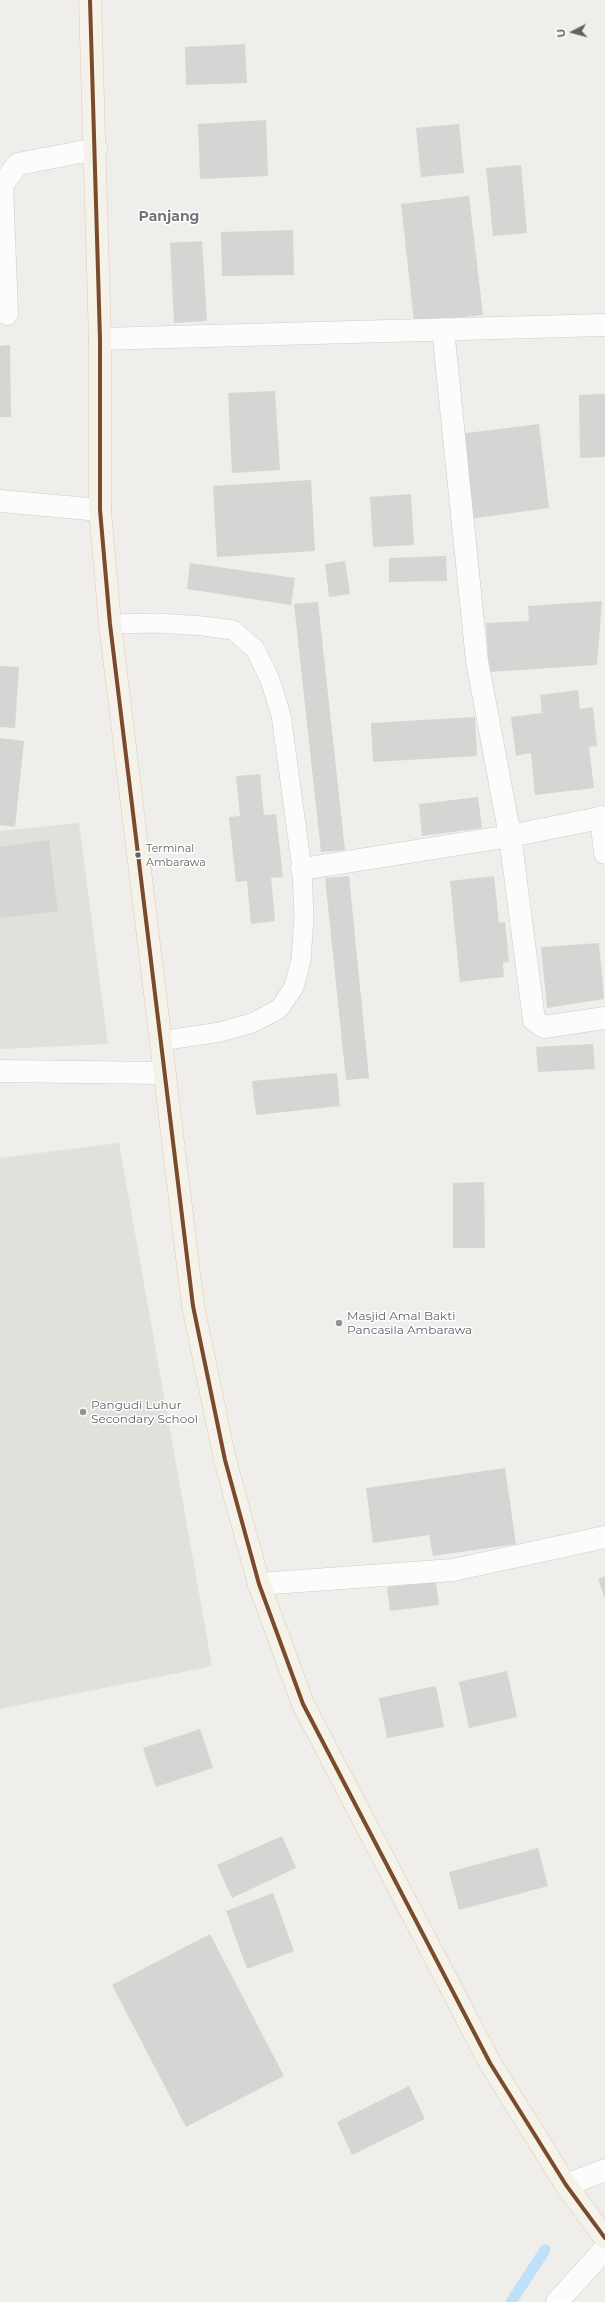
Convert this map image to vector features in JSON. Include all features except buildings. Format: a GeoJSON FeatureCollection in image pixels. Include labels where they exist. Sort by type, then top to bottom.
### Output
{"type":"FeatureCollection","features":[{"type":"Feature","properties":{"kind":"main road"},"geometry":{"type":"LineString","coordinates":[[90,0],[96,149],[100,339],[100,510],[110,624],[193,1306],[225,1460],[260,1584],[303,1704],[490,2063],[566,2185],[605,2238]]}},
{"type":"Feature","properties":{"kind":"street"},"geometry":{"type":"LineString","coordinates":[[7,314],[2,185],[18,164],[96,149]]}},
{"type":"Feature","properties":{"kind":"street"},"geometry":{"type":"LineString","coordinates":[[100,339],[605,325]]}},
{"type":"Feature","properties":{"kind":"street"},"geometry":{"type":"LineString","coordinates":[[443,329],[477,661],[510,836],[534,1020],[544,1027],[605,1018]]}},
{"type":"Feature","properties":{"kind":"street"},"geometry":{"type":"LineString","coordinates":[[0,501],[100,510]]}},
{"type":"Feature","properties":{"kind":"street"},"geometry":{"type":"LineString","coordinates":[[302,870],[510,836],[603,817],[605,853]]}},
{"type":"Feature","properties":{"kind":"street"},"geometry":{"type":"LineString","coordinates":[[0,1070],[164,1072]]}},
{"type":"Feature","properties":{"kind":"street"},"geometry":{"type":"LineString","coordinates":[[260,1584],[453,1570],[605,1538]]}},
{"type":"Feature","properties":{"kind":"street"},"geometry":{"type":"LineString","coordinates":[[566,2185],[605,2170]]}},
{"type":"Feature","properties":{"kind":"street"},"geometry":{"type":"LineString","coordinates":[[557,2302],[605,2249]]}},
{"type":"Feature","properties":{"kind":"lane"},"geometry":{"type":"LineString","coordinates":[[110,624],[158,623],[233,630],[255,649],[270,680],[281,715],[302,870],[304,917],[301,960],[294,987],[279,1009],[252,1023],[220,1032],[160,1041]]}},
{"type":"Feature","properties":{"kind":"shaded area"},"geometry":{"type":"Polygon","coordinates":[[[79,823],[108,1044],[0,1049],[0,831],[79,823]]]}},
{"type":"Feature","properties":{"kind":"shaded area","name":"Pangudi Luhur Secondary School"},"geometry":{"type":"Polygon","coordinates":[[[119,1143],[212,1666],[0,1709],[0,1158],[119,1143]]]}},
{"type":"Feature","properties":{"kind":"waterway"},"geometry":{"type":"LineString","coordinates":[[511,2302],[545,2250]]}},
{"type":"Feature","properties":{"kind":"transit line"},"geometry":{"type":"LineString","coordinates":[[90,0],[100,339],[100,510],[110,624],[193,1306],[225,1460],[259,1584],[303,1704],[490,2063],[566,2185],[605,2238]]}},
{"type":"Feature","properties":{"kind":"place","name":"Terminal Ambarawa"},"geometry":{"type":"Point","coordinates":[138,855]}},
{"type":"Feature","properties":{"kind":"place","name":"Masjid Amal Bakti Pancasila Ambarawa"},"geometry":{"type":"Point","coordinates":[339,1323]}},
{"type":"Feature","properties":{"kind":"place","name":"Pangudi Luhur Secondary School"},"geometry":{"type":"Point","coordinates":[83,1412]}},
{"type":"Feature","properties":{"kind":"district","name":"Panjang"},"geometry":{"type":"Point","coordinates":[169,217]}}]}
